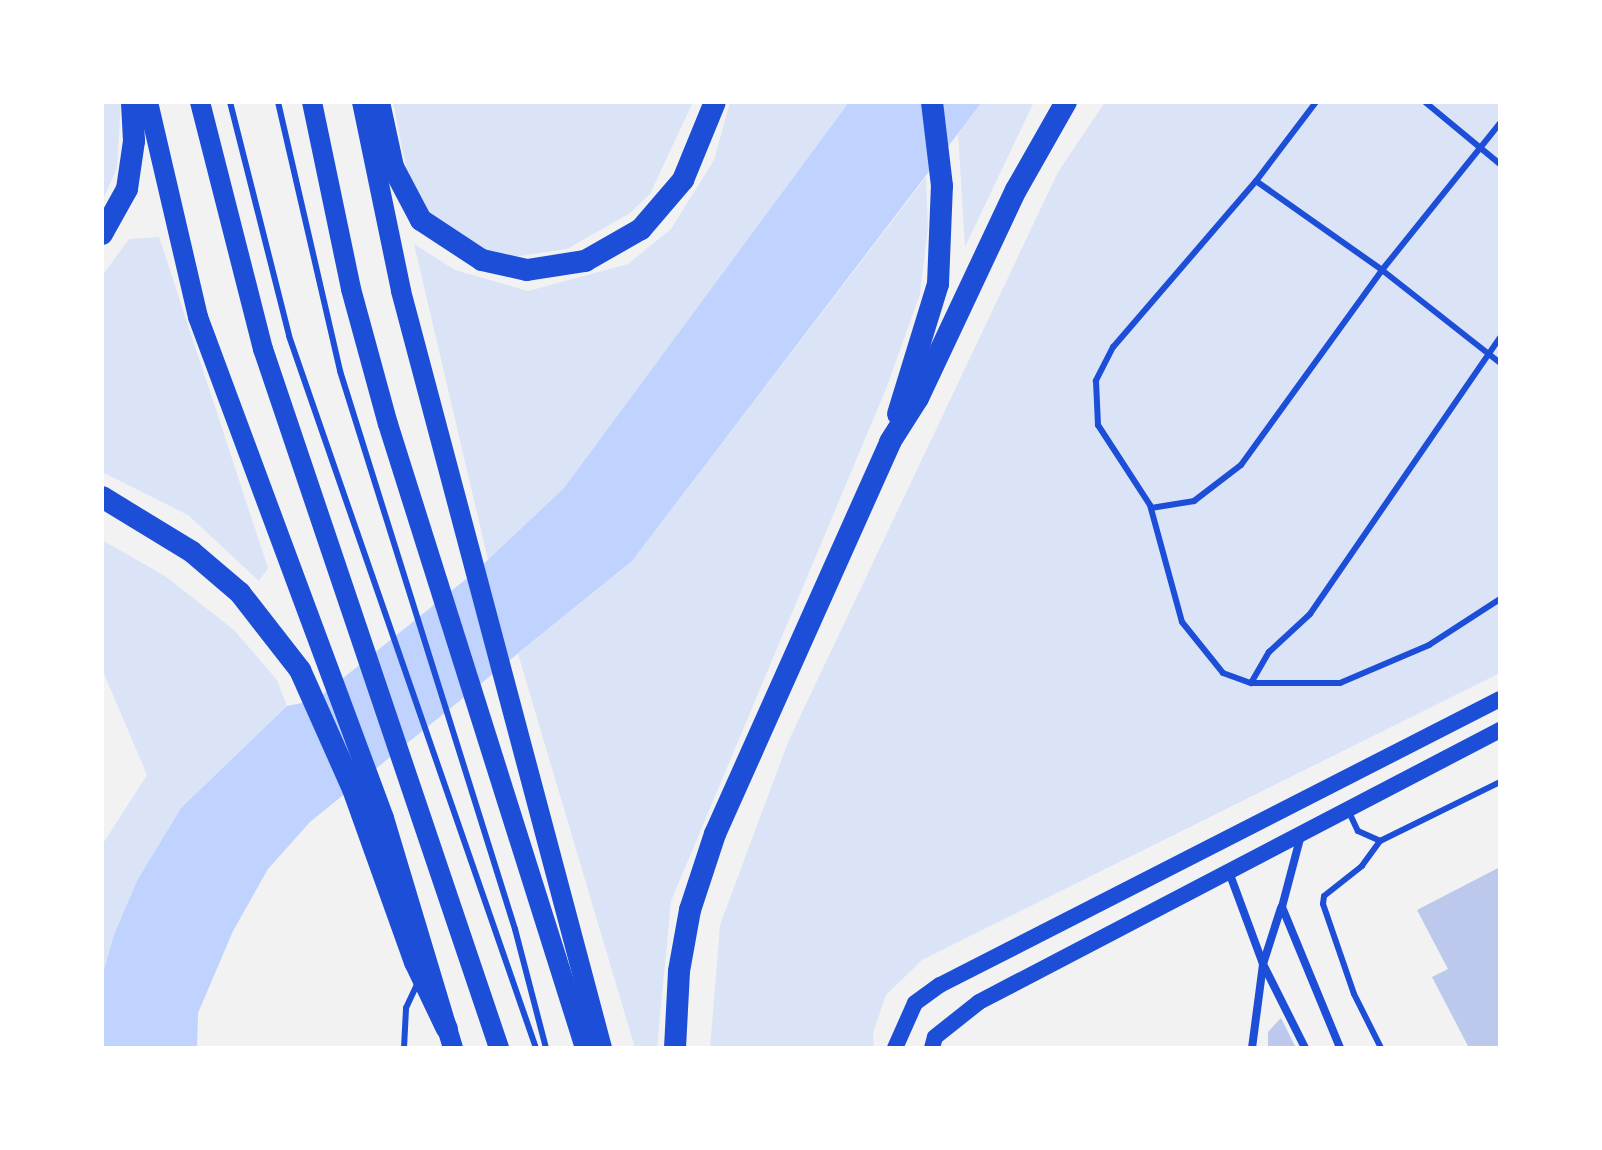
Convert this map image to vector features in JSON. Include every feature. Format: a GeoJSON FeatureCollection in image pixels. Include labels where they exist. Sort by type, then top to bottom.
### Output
{"type":"FeatureCollection","features":[{"type":"Feature","properties":{"kind":"highway"},"geometry":{"type":"LineString","coordinates":[[102,234],[127,189],[134,141],[132,102]]}},
{"type":"Feature","properties":{"kind":"highway"},"geometry":{"type":"LineString","coordinates":[[379,102],[393,167],[421,220],[482,260],[527,270],[585,261],[641,229],[683,180],[715,102]]}},
{"type":"Feature","properties":{"kind":"highway"},"geometry":{"type":"LineString","coordinates":[[675,1048],[679,971],[690,910],[715,834],[890,442],[938,284],[943,237],[932,102]]}},
{"type":"Feature","properties":{"kind":"highway"},"geometry":{"type":"LineString","coordinates":[[890,442],[918,398],[1016,190],[1066,102]]}},
{"type":"Feature","properties":{"kind":"highway"},"geometry":{"type":"LineString","coordinates":[[102,497],[192,552],[240,593],[286,649],[316,700],[353,789],[422,976],[450,1039]]}},
{"type":"Feature","properties":{"kind":"main road"},"geometry":{"type":"LineString","coordinates":[[148,102],[198,317],[384,818],[450,1039]]}},
{"type":"Feature","properties":{"kind":"main road"},"geometry":{"type":"LineString","coordinates":[[200,102],[263,349],[499,1048]]}},
{"type":"Feature","properties":{"kind":"main road"},"geometry":{"type":"LineString","coordinates":[[312,102],[351,289],[388,424],[585,1048]]}},
{"type":"Feature","properties":{"kind":"main road"},"geometry":{"type":"LineString","coordinates":[[362,102],[401,291],[602,1048]]}},
{"type":"Feature","properties":{"kind":"main road"},"geometry":{"type":"LineString","coordinates":[[895,1048],[915,1003],[940,985],[1500,699]]}},
{"type":"Feature","properties":{"kind":"main road"},"geometry":{"type":"LineString","coordinates":[[932,1048],[935,1037],[979,1002],[1346,807],[1500,730]]}},
{"type":"Feature","properties":{"kind":"street"},"geometry":{"type":"LineString","coordinates":[[1252,1048],[1263,964],[1303,830]]}},
{"type":"Feature","properties":{"kind":"street"},"geometry":{"type":"LineString","coordinates":[[1229,871],[1263,964],[1305,1048]]}},
{"type":"Feature","properties":{"kind":"street"},"geometry":{"type":"LineString","coordinates":[[1282,907],[1340,1048]]}},
{"type":"Feature","properties":{"kind":"lane"},"geometry":{"type":"LineString","coordinates":[[230,102],[289,336],[536,1048]]}},
{"type":"Feature","properties":{"kind":"lane"},"geometry":{"type":"LineString","coordinates":[[278,102],[340,371],[515,929],[546,1048]]}},
{"type":"Feature","properties":{"kind":"lane"},"geometry":{"type":"LineString","coordinates":[[1316,102],[1256,181],[1113,347],[1096,381],[1098,425],[1151,508],[1182,622],[1223,673],[1251,683],[1340,683],[1429,645],[1500,599]]}},
{"type":"Feature","properties":{"kind":"lane"},"geometry":{"type":"LineString","coordinates":[[1425,102],[1500,164]]}},
{"type":"Feature","properties":{"kind":"lane"},"geometry":{"type":"LineString","coordinates":[[1151,508],[1194,501],[1241,465],[1382,270],[1500,123]]}},
{"type":"Feature","properties":{"kind":"lane"},"geometry":{"type":"LineString","coordinates":[[1256,181],[1382,270],[1485,355],[1500,363]]}},
{"type":"Feature","properties":{"kind":"lane"},"geometry":{"type":"LineString","coordinates":[[1251,683],[1269,652],[1310,614],[1485,355],[1500,338]]}},
{"type":"Feature","properties":{"kind":"lane"},"geometry":{"type":"LineString","coordinates":[[1381,1048],[1354,994],[1323,904],[1324,896],[1362,866],[1380,841],[1500,782]]}},
{"type":"Feature","properties":{"kind":"lane"},"geometry":{"type":"LineString","coordinates":[[1346,807],[1358,831],[1380,841]]}},
{"type":"Feature","properties":{"kind":"lane"},"geometry":{"type":"LineString","coordinates":[[404,1048],[406,1008],[422,976]]}},
{"type":"Feature","properties":{"kind":"shaded area"},"geometry":{"type":"Polygon","coordinates":[[[102,102],[121,102],[117,168],[102,202],[102,102]]]}},
{"type":"Feature","properties":{"kind":"shaded area"},"geometry":{"type":"Polygon","coordinates":[[[393,102],[693,102],[650,194],[630,213],[567,249],[520,256],[498,255],[463,242],[428,211],[406,168],[393,102]]]}},
{"type":"Feature","properties":{"kind":"shaded area"},"geometry":{"type":"Polygon","coordinates":[[[730,102],[849,102],[564,488],[488,560],[414,244],[455,270],[528,291],[628,264],[671,229],[714,160],[730,102]]]}},
{"type":"Feature","properties":{"kind":"shaded area"},"geometry":{"type":"Polygon","coordinates":[[[982,102],[1034,102],[965,247],[958,134],[982,102]]]}},
{"type":"Feature","properties":{"kind":"shaded area"},"geometry":{"type":"Polygon","coordinates":[[[1105,102],[1500,102],[1500,673],[922,960],[886,995],[873,1033],[874,1048],[710,1048],[720,925],[788,742],[1058,172],[1105,102]]]}},
{"type":"Feature","properties":{"kind":"shaded area"},"geometry":{"type":"Polygon","coordinates":[[[926,177],[928,227],[920,294],[886,389],[671,901],[657,1048],[635,1048],[518,654],[632,561],[926,177]]]}},
{"type":"Feature","properties":{"kind":"shaded area"},"geometry":{"type":"Polygon","coordinates":[[[159,237],[268,568],[259,581],[188,515],[102,472],[102,276],[129,239],[159,237]]]}},
{"type":"Feature","properties":{"kind":"shaded area"},"geometry":{"type":"Polygon","coordinates":[[[102,540],[165,576],[234,630],[277,680],[287,706],[181,808],[138,879],[102,977],[102,845],[147,775],[102,669],[102,540]]]}},
{"type":"Feature","properties":{"kind":"water"},"geometry":{"type":"Polygon","coordinates":[[[849,102],[982,102],[632,561],[310,822],[268,869],[233,931],[198,1013],[197,1048],[102,1048],[102,977],[114,935],[138,879],[181,808],[287,706],[316,700],[476,571],[564,488],[849,102]]]}},
{"type":"Feature","properties":{"kind":"building"},"geometry":{"type":"Polygon","coordinates":[[[1500,867],[1500,1048],[1469,1048],[1432,977],[1448,969],[1417,910],[1500,867]]]}},
{"type":"Feature","properties":{"kind":"building"},"geometry":{"type":"Polygon","coordinates":[[[1281,1018],[1296,1048],[1268,1048],[1268,1032],[1281,1018]]]}}]}
